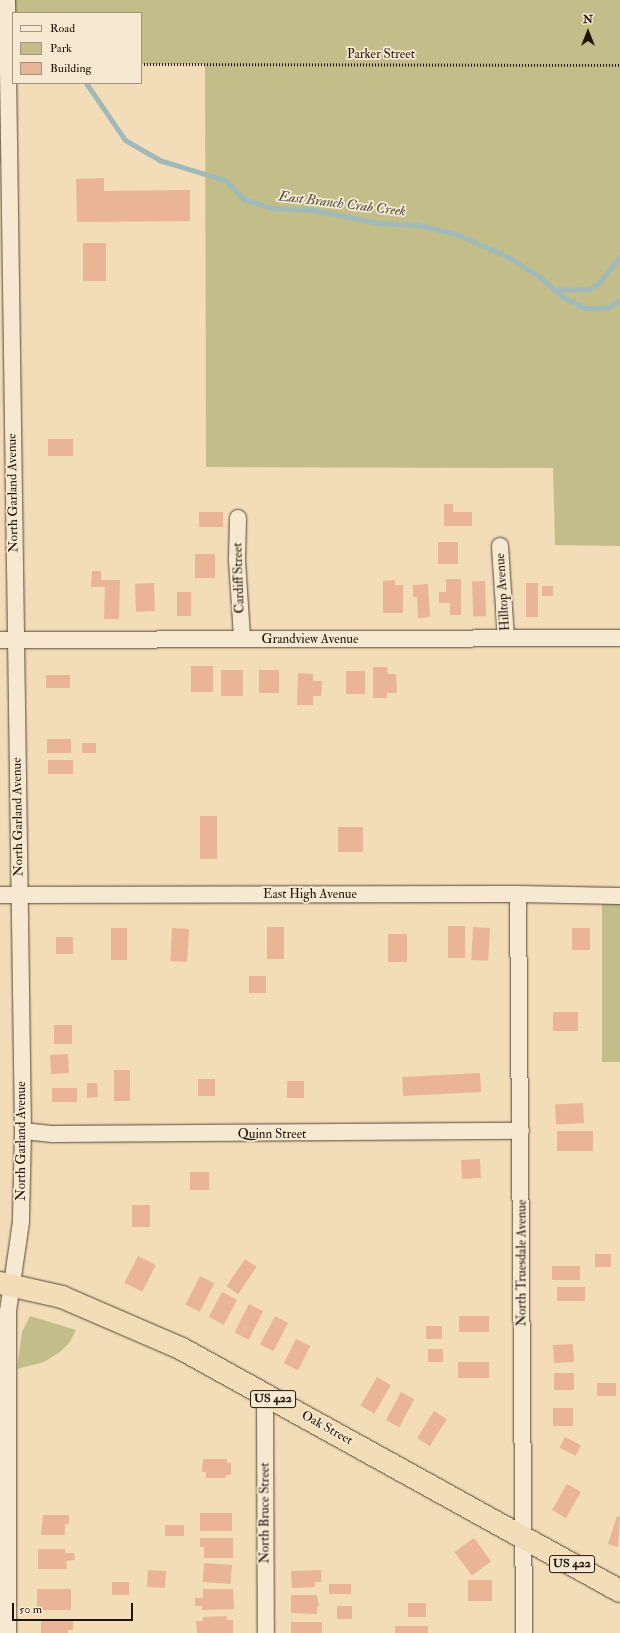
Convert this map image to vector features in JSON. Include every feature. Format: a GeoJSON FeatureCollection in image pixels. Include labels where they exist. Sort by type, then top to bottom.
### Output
{"type":"FeatureCollection","features":[{"type":"Feature","properties":{"kind":"highway","name":"Oak Street"},"geometry":{"type":"LineString","coordinates":[[6,1284],[62,1297],[182,1349],[620,1590]]}},
{"type":"Feature","properties":{"kind":"street","name":"North Garland Avenue"},"geometry":{"type":"LineString","coordinates":[[7,0],[5,249],[8,640],[19,895],[23,1131],[20,1222],[6,1284],[8,1311],[8,1633]]}},
{"type":"Feature","properties":{"kind":"street","name":"Cardiff Street"},"geometry":{"type":"LineString","coordinates":[[238,518],[237,560],[242,638]]}},
{"type":"Feature","properties":{"kind":"street","name":"Hilltop Avenue"},"geometry":{"type":"LineString","coordinates":[[500,546],[506,638]]}},
{"type":"Feature","properties":{"kind":"street","name":"Grandview Avenue"},"geometry":{"type":"LineString","coordinates":[[8,640],[242,638],[620,638]]}},
{"type":"Feature","properties":{"kind":"street","name":"East High Avenue"},"geometry":{"type":"LineString","coordinates":[[0,895],[518,894],[620,896]]}},
{"type":"Feature","properties":{"kind":"street","name":"North Truesdale Avenue"},"geometry":{"type":"LineString","coordinates":[[518,894],[524,1633]]}},
{"type":"Feature","properties":{"kind":"street","name":"Quinn Street"},"geometry":{"type":"LineString","coordinates":[[23,1131],[52,1134],[521,1131]]}},
{"type":"Feature","properties":{"kind":"street","name":"North Bruce Street"},"geometry":{"type":"LineString","coordinates":[[265,1394],[266,1633]]}},
{"type":"Feature","properties":{"kind":"path","name":"Parker Street"},"geometry":{"type":"LineString","coordinates":[[142,64],[620,65]]}},
{"type":"Feature","properties":{"kind":"green space"},"geometry":{"type":"Polygon","coordinates":[[[0,0],[620,0],[620,546],[555,545],[553,468],[206,467],[205,64],[142,64],[142,12],[12,12],[9,163],[0,163],[0,0]]]}},
{"type":"Feature","properties":{"kind":"green space"},"geometry":{"type":"Polygon","coordinates":[[[602,896],[620,896],[620,1062],[602,1062],[602,896]]]}},
{"type":"Feature","properties":{"kind":"green space"},"geometry":{"type":"Polygon","coordinates":[[[30,1316],[76,1330],[69,1343],[60,1352],[44,1362],[17,1369],[22,1332],[30,1316]]]}},
{"type":"Feature","properties":{"kind":"building"},"geometry":{"type":"Polygon","coordinates":[[[104,178],[104,191],[190,190],[190,221],[77,222],[76,179],[104,178]]]}},
{"type":"Feature","properties":{"kind":"building"},"geometry":{"type":"Polygon","coordinates":[[[83,243],[106,243],[106,281],[83,281],[83,243]]]}},
{"type":"Feature","properties":{"kind":"building"},"geometry":{"type":"Polygon","coordinates":[[[48,439],[73,439],[73,456],[48,456],[48,439]]]}},
{"type":"Feature","properties":{"kind":"building"},"geometry":{"type":"Polygon","coordinates":[[[444,504],[453,504],[453,512],[472,512],[472,526],[444,526],[444,504]]]}},
{"type":"Feature","properties":{"kind":"building"},"geometry":{"type":"Polygon","coordinates":[[[199,512],[223,512],[223,527],[199,527],[199,512]]]}},
{"type":"Feature","properties":{"kind":"building"},"geometry":{"type":"Polygon","coordinates":[[[438,542],[458,542],[458,564],[438,564],[438,542]]]}},
{"type":"Feature","properties":{"kind":"building"},"geometry":{"type":"Polygon","coordinates":[[[195,554],[215,554],[215,578],[195,578],[195,554]]]}},
{"type":"Feature","properties":{"kind":"building"},"geometry":{"type":"Polygon","coordinates":[[[92,571],[101,571],[101,580],[120,580],[119,619],[104,619],[105,587],[91,587],[92,571]]]}},
{"type":"Feature","properties":{"kind":"building"},"geometry":{"type":"Polygon","coordinates":[[[446,579],[461,579],[461,615],[450,615],[450,603],[439,603],[439,592],[446,592],[446,579]]]}},
{"type":"Feature","properties":{"kind":"building"},"geometry":{"type":"Polygon","coordinates":[[[395,580],[395,585],[403,585],[403,613],[383,613],[383,581],[395,580]]]}},
{"type":"Feature","properties":{"kind":"building"},"geometry":{"type":"Polygon","coordinates":[[[472,581],[485,581],[486,616],[473,616],[472,581]]]}},
{"type":"Feature","properties":{"kind":"building"},"geometry":{"type":"Polygon","coordinates":[[[154,583],[155,611],[136,612],[135,584],[154,583]]]}},
{"type":"Feature","properties":{"kind":"building"},"geometry":{"type":"Polygon","coordinates":[[[526,583],[538,583],[538,617],[526,617],[526,583]]]}},
{"type":"Feature","properties":{"kind":"building"},"geometry":{"type":"Polygon","coordinates":[[[428,584],[430,617],[418,618],[417,597],[413,597],[413,585],[428,584]]]}},
{"type":"Feature","properties":{"kind":"building"},"geometry":{"type":"Polygon","coordinates":[[[542,586],[553,586],[553,596],[542,596],[542,586]]]}},
{"type":"Feature","properties":{"kind":"building"},"geometry":{"type":"Polygon","coordinates":[[[177,592],[191,592],[191,616],[177,616],[177,592]]]}},
{"type":"Feature","properties":{"kind":"building"},"geometry":{"type":"Polygon","coordinates":[[[191,666],[213,666],[213,692],[191,692],[191,666]]]}},
{"type":"Feature","properties":{"kind":"building"},"geometry":{"type":"Polygon","coordinates":[[[373,667],[387,667],[388,674],[396,674],[397,693],[387,693],[387,698],[373,698],[373,667]]]}},
{"type":"Feature","properties":{"kind":"building"},"geometry":{"type":"Polygon","coordinates":[[[221,670],[243,670],[243,696],[221,696],[221,670]]]}},
{"type":"Feature","properties":{"kind":"building"},"geometry":{"type":"Polygon","coordinates":[[[259,670],[279,670],[279,693],[259,693],[259,670]]]}},
{"type":"Feature","properties":{"kind":"building"},"geometry":{"type":"Polygon","coordinates":[[[346,671],[365,671],[365,694],[346,694],[346,671]]]}},
{"type":"Feature","properties":{"kind":"building"},"geometry":{"type":"Polygon","coordinates":[[[298,673],[313,674],[313,681],[322,681],[321,696],[313,696],[313,705],[297,705],[298,673]]]}},
{"type":"Feature","properties":{"kind":"building"},"geometry":{"type":"Polygon","coordinates":[[[46,675],[70,675],[70,688],[46,688],[46,675]]]}},
{"type":"Feature","properties":{"kind":"building"},"geometry":{"type":"Polygon","coordinates":[[[47,739],[71,739],[71,753],[47,753],[47,739]]]}},
{"type":"Feature","properties":{"kind":"building"},"geometry":{"type":"Polygon","coordinates":[[[82,743],[96,743],[96,753],[82,753],[82,743]]]}},
{"type":"Feature","properties":{"kind":"building"},"geometry":{"type":"Polygon","coordinates":[[[48,760],[73,760],[73,774],[48,774],[48,760]]]}},
{"type":"Feature","properties":{"kind":"building"},"geometry":{"type":"Polygon","coordinates":[[[200,816],[217,816],[217,859],[200,859],[200,816]]]}},
{"type":"Feature","properties":{"kind":"building"},"geometry":{"type":"Polygon","coordinates":[[[338,827],[363,827],[363,852],[338,852],[338,827]]]}},
{"type":"Feature","properties":{"kind":"building"},"geometry":{"type":"Polygon","coordinates":[[[448,926],[465,926],[465,958],[448,958],[448,926]]]}},
{"type":"Feature","properties":{"kind":"building"},"geometry":{"type":"Polygon","coordinates":[[[267,927],[284,927],[284,959],[267,959],[267,927]]]}},
{"type":"Feature","properties":{"kind":"building"},"geometry":{"type":"Polygon","coordinates":[[[473,927],[490,928],[488,961],[471,960],[473,927]]]}},
{"type":"Feature","properties":{"kind":"building"},"geometry":{"type":"Polygon","coordinates":[[[111,928],[127,928],[127,960],[111,960],[111,928]]]}},
{"type":"Feature","properties":{"kind":"building"},"geometry":{"type":"Polygon","coordinates":[[[172,928],[189,929],[187,962],[170,961],[172,928]]]}},
{"type":"Feature","properties":{"kind":"building"},"geometry":{"type":"Polygon","coordinates":[[[572,928],[590,928],[590,950],[572,950],[572,928]]]}},
{"type":"Feature","properties":{"kind":"building"},"geometry":{"type":"Polygon","coordinates":[[[388,934],[407,934],[407,962],[388,962],[388,934]]]}},
{"type":"Feature","properties":{"kind":"building"},"geometry":{"type":"Polygon","coordinates":[[[56,937],[73,937],[73,954],[56,954],[56,937]]]}},
{"type":"Feature","properties":{"kind":"building"},"geometry":{"type":"Polygon","coordinates":[[[249,976],[266,976],[266,993],[249,993],[249,976]]]}},
{"type":"Feature","properties":{"kind":"building"},"geometry":{"type":"Polygon","coordinates":[[[553,1012],[578,1012],[578,1031],[553,1031],[553,1012]]]}},
{"type":"Feature","properties":{"kind":"building"},"geometry":{"type":"Polygon","coordinates":[[[54,1025],[72,1025],[72,1044],[54,1044],[54,1025]]]}},
{"type":"Feature","properties":{"kind":"building"},"geometry":{"type":"Polygon","coordinates":[[[68,1054],[69,1073],[51,1074],[50,1055],[68,1054]]]}},
{"type":"Feature","properties":{"kind":"building"},"geometry":{"type":"Polygon","coordinates":[[[114,1070],[130,1070],[130,1101],[114,1101],[114,1070]]]}},
{"type":"Feature","properties":{"kind":"building"},"geometry":{"type":"Polygon","coordinates":[[[480,1073],[481,1092],[403,1096],[402,1077],[480,1073]]]}},
{"type":"Feature","properties":{"kind":"building"},"geometry":{"type":"Polygon","coordinates":[[[198,1079],[215,1079],[215,1096],[198,1096],[198,1079]]]}},
{"type":"Feature","properties":{"kind":"building"},"geometry":{"type":"Polygon","coordinates":[[[287,1081],[304,1081],[304,1098],[287,1098],[287,1081]]]}},
{"type":"Feature","properties":{"kind":"building"},"geometry":{"type":"Polygon","coordinates":[[[87,1083],[97,1083],[98,1097],[87,1098],[87,1083]]]}},
{"type":"Feature","properties":{"kind":"building"},"geometry":{"type":"Polygon","coordinates":[[[52,1088],[77,1088],[77,1102],[52,1102],[52,1088]]]}},
{"type":"Feature","properties":{"kind":"building"},"geometry":{"type":"Polygon","coordinates":[[[583,1103],[584,1123],[556,1124],[555,1104],[583,1103]]]}},
{"type":"Feature","properties":{"kind":"building"},"geometry":{"type":"Polygon","coordinates":[[[557,1131],[593,1131],[593,1151],[557,1151],[557,1131]]]}},
{"type":"Feature","properties":{"kind":"building"},"geometry":{"type":"Polygon","coordinates":[[[480,1159],[481,1178],[462,1179],[461,1160],[480,1159]]]}},
{"type":"Feature","properties":{"kind":"building"},"geometry":{"type":"Polygon","coordinates":[[[190,1172],[209,1172],[209,1190],[190,1190],[190,1172]]]}},
{"type":"Feature","properties":{"kind":"building"},"geometry":{"type":"Polygon","coordinates":[[[132,1205],[150,1205],[150,1227],[132,1227],[132,1205]]]}},
{"type":"Feature","properties":{"kind":"building"},"geometry":{"type":"Polygon","coordinates":[[[595,1254],[611,1254],[611,1267],[595,1267],[595,1254]]]}},
{"type":"Feature","properties":{"kind":"building"},"geometry":{"type":"Polygon","coordinates":[[[138,1256],[156,1265],[142,1292],[124,1283],[138,1256]]]}},
{"type":"Feature","properties":{"kind":"building"},"geometry":{"type":"Polygon","coordinates":[[[245,1259],[257,1267],[238,1294],[227,1286],[245,1259]]]}},
{"type":"Feature","properties":{"kind":"building"},"geometry":{"type":"Polygon","coordinates":[[[552,1266],[580,1266],[580,1280],[552,1280],[552,1266]]]}},
{"type":"Feature","properties":{"kind":"building"},"geometry":{"type":"Polygon","coordinates":[[[200,1276],[214,1283],[200,1312],[185,1305],[200,1276]]]}},
{"type":"Feature","properties":{"kind":"building"},"geometry":{"type":"Polygon","coordinates":[[[557,1287],[585,1287],[585,1301],[557,1301],[557,1287]]]}},
{"type":"Feature","properties":{"kind":"building"},"geometry":{"type":"Polygon","coordinates":[[[222,1292],[237,1300],[224,1325],[209,1317],[222,1292]]]}},
{"type":"Feature","properties":{"kind":"building"},"geometry":{"type":"Polygon","coordinates":[[[249,1304],[263,1311],[249,1340],[234,1333],[249,1304]]]}},
{"type":"Feature","properties":{"kind":"building"},"geometry":{"type":"Polygon","coordinates":[[[275,1316],[288,1323],[273,1351],[260,1344],[275,1316]]]}},
{"type":"Feature","properties":{"kind":"building"},"geometry":{"type":"Polygon","coordinates":[[[459,1316],[489,1316],[489,1332],[459,1332],[459,1316]]]}},
{"type":"Feature","properties":{"kind":"building"},"geometry":{"type":"Polygon","coordinates":[[[426,1326],[442,1326],[442,1339],[426,1339],[426,1326]]]}},
{"type":"Feature","properties":{"kind":"building"},"geometry":{"type":"Polygon","coordinates":[[[296,1339],[310,1346],[298,1370],[284,1363],[296,1339]]]}},
{"type":"Feature","properties":{"kind":"building"},"geometry":{"type":"Polygon","coordinates":[[[573,1344],[574,1362],[554,1363],[553,1345],[573,1344]]]}},
{"type":"Feature","properties":{"kind":"building"},"geometry":{"type":"Polygon","coordinates":[[[428,1349],[443,1349],[443,1362],[428,1362],[428,1349]]]}},
{"type":"Feature","properties":{"kind":"building"},"geometry":{"type":"Polygon","coordinates":[[[458,1362],[489,1362],[489,1378],[458,1378],[458,1362]]]}},
{"type":"Feature","properties":{"kind":"building"},"geometry":{"type":"Polygon","coordinates":[[[554,1373],[574,1373],[574,1390],[554,1390],[554,1373]]]}},
{"type":"Feature","properties":{"kind":"building"},"geometry":{"type":"Polygon","coordinates":[[[377,1377],[391,1385],[374,1414],[360,1406],[377,1377]]]}},
{"type":"Feature","properties":{"kind":"building"},"geometry":{"type":"Polygon","coordinates":[[[597,1383],[616,1383],[616,1396],[597,1396],[597,1383]]]}},
{"type":"Feature","properties":{"kind":"building"},"geometry":{"type":"Polygon","coordinates":[[[401,1392],[414,1399],[399,1427],[386,1420],[401,1392]]]}},
{"type":"Feature","properties":{"kind":"building"},"geometry":{"type":"Polygon","coordinates":[[[553,1408],[573,1408],[573,1426],[553,1426],[553,1408]]]}},
{"type":"Feature","properties":{"kind":"building"},"geometry":{"type":"Polygon","coordinates":[[[434,1411],[447,1419],[430,1446],[417,1438],[434,1411]]]}},
{"type":"Feature","properties":{"kind":"building"},"geometry":{"type":"Polygon","coordinates":[[[565,1437],[581,1445],[576,1456],[560,1448],[565,1437]]]}},
{"type":"Feature","properties":{"kind":"building"},"geometry":{"type":"Polygon","coordinates":[[[203,1459],[227,1459],[227,1463],[231,1463],[231,1475],[226,1475],[226,1478],[206,1478],[206,1472],[202,1472],[203,1459]]]}},
{"type":"Feature","properties":{"kind":"building"},"geometry":{"type":"Polygon","coordinates":[[[567,1484],[581,1492],[566,1518],[552,1510],[567,1484]]]}},
{"type":"Feature","properties":{"kind":"building"},"geometry":{"type":"Polygon","coordinates":[[[200,1513],[232,1513],[232,1531],[200,1531],[200,1513]]]}},
{"type":"Feature","properties":{"kind":"building"},"geometry":{"type":"Polygon","coordinates":[[[43,1515],[69,1515],[69,1524],[65,1524],[65,1535],[41,1535],[43,1515]]]}},
{"type":"Feature","properties":{"kind":"building"},"geometry":{"type":"Polygon","coordinates":[[[617,1516],[620,1517],[618,1547],[608,1544],[617,1516]]]}},
{"type":"Feature","properties":{"kind":"building"},"geometry":{"type":"Polygon","coordinates":[[[165,1525],[184,1525],[184,1536],[165,1536],[165,1525]]]}},
{"type":"Feature","properties":{"kind":"building"},"geometry":{"type":"Polygon","coordinates":[[[200,1538],[233,1538],[233,1558],[204,1558],[204,1547],[200,1547],[200,1538]]]}},
{"type":"Feature","properties":{"kind":"building"},"geometry":{"type":"Polygon","coordinates":[[[474,1538],[491,1561],[472,1576],[455,1552],[474,1538]]]}},
{"type":"Feature","properties":{"kind":"building"},"geometry":{"type":"Polygon","coordinates":[[[38,1549],[65,1549],[65,1553],[74,1553],[75,1560],[66,1561],[67,1569],[38,1569],[38,1549]]]}},
{"type":"Feature","properties":{"kind":"building"},"geometry":{"type":"Polygon","coordinates":[[[204,1563],[232,1565],[231,1584],[203,1582],[204,1563]]]}},
{"type":"Feature","properties":{"kind":"building"},"geometry":{"type":"Polygon","coordinates":[[[148,1570],[166,1571],[165,1588],[147,1587],[148,1570]]]}},
{"type":"Feature","properties":{"kind":"building"},"geometry":{"type":"Polygon","coordinates":[[[321,1570],[321,1582],[315,1582],[315,1587],[292,1588],[291,1571],[321,1570]]]}},
{"type":"Feature","properties":{"kind":"building"},"geometry":{"type":"Polygon","coordinates":[[[468,1580],[492,1580],[492,1601],[468,1601],[468,1580]]]}},
{"type":"Feature","properties":{"kind":"building"},"geometry":{"type":"Polygon","coordinates":[[[112,1582],[129,1582],[129,1595],[112,1595],[112,1582]]]}},
{"type":"Feature","properties":{"kind":"building"},"geometry":{"type":"Polygon","coordinates":[[[329,1584],[351,1584],[351,1594],[329,1594],[329,1584]]]}},
{"type":"Feature","properties":{"kind":"building"},"geometry":{"type":"Polygon","coordinates":[[[37,1589],[71,1589],[71,1610],[37,1610],[37,1589]]]}},
{"type":"Feature","properties":{"kind":"building"},"geometry":{"type":"Polygon","coordinates":[[[203,1589],[233,1589],[234,1609],[202,1610],[202,1606],[195,1606],[195,1598],[203,1598],[203,1589]]]}},
{"type":"Feature","properties":{"kind":"building"},"geometry":{"type":"Polygon","coordinates":[[[291,1595],[317,1595],[319,1606],[317,1606],[317,1614],[291,1613],[291,1595]]]}},
{"type":"Feature","properties":{"kind":"building"},"geometry":{"type":"Polygon","coordinates":[[[408,1603],[426,1603],[426,1617],[408,1617],[408,1603]]]}},
{"type":"Feature","properties":{"kind":"building"},"geometry":{"type":"Polygon","coordinates":[[[337,1606],[352,1606],[352,1619],[337,1619],[337,1606]]]}},
{"type":"Feature","properties":{"kind":"building"},"geometry":{"type":"Polygon","coordinates":[[[227,1616],[227,1620],[233,1620],[233,1633],[197,1633],[196,1621],[203,1621],[203,1617],[227,1616]]]}},
{"type":"Feature","properties":{"kind":"building"},"geometry":{"type":"Polygon","coordinates":[[[41,1620],[73,1620],[73,1630],[68,1630],[68,1633],[41,1633],[41,1620]]]}},
{"type":"Feature","properties":{"kind":"building"},"geometry":{"type":"Polygon","coordinates":[[[291,1622],[322,1622],[322,1633],[291,1633],[291,1622]]]}},
{"type":"Feature","properties":{"kind":"building"},"geometry":{"type":"Polygon","coordinates":[[[395,1626],[428,1626],[428,1633],[395,1633],[395,1626]]]}},
{"type":"Feature","properties":{"kind":"waterway","name":"East Branch Crab Creek"},"geometry":{"type":"LineString","coordinates":[[87,84],[125,140],[159,160],[225,180],[244,199],[272,208],[314,210],[378,223],[419,225],[459,235],[508,257],[541,278],[563,297],[585,308],[608,307],[620,300]]}},
{"type":"Feature","properties":{"kind":"waterway"},"geometry":{"type":"LineString","coordinates":[[554,290],[589,289],[599,283],[620,256]]}}]}
